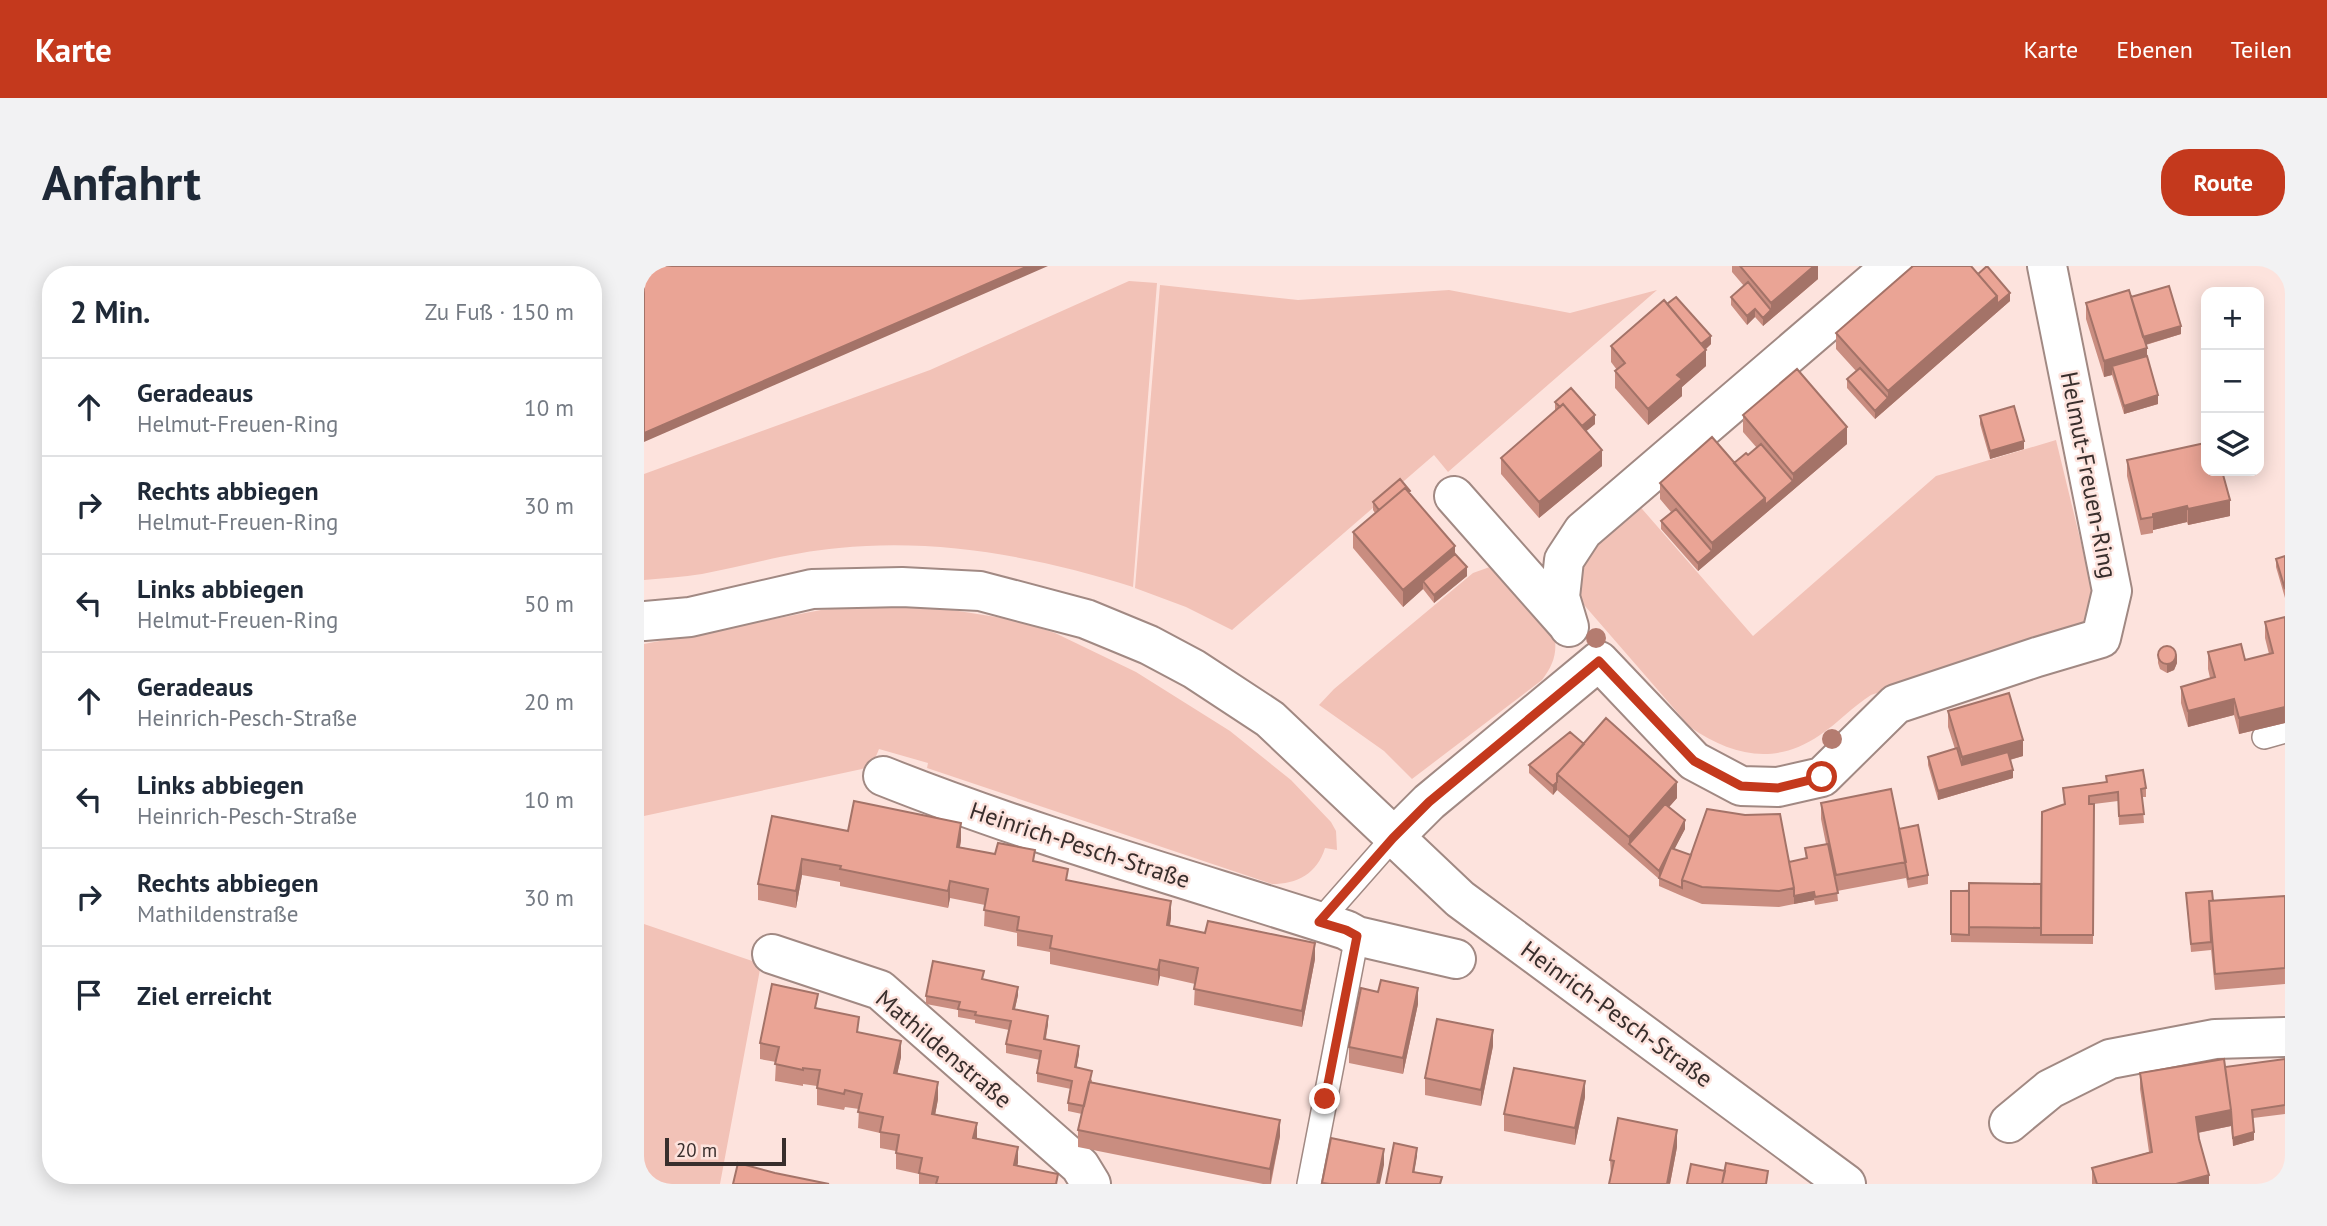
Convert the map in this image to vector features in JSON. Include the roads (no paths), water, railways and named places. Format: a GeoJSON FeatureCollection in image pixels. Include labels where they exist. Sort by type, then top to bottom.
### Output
{"type":"FeatureCollection","features":[{"type":"Feature","properties":{"kind":"street","name":"Helmut-Freuen-Ring"},"geometry":{"type":"LineString","coordinates":[[1569,626],[1560,597],[1564,560],[1583,531],[1892,266]]}},
{"type":"Feature","properties":{"kind":"street","name":"Helmut-Freuen-Ring"},"geometry":{"type":"LineString","coordinates":[[1454,496],[1599,661],[1694,761],[1741,786],[1778,788],[1822,777],[1896,704],[2101,638],[2112,590],[2047,266]]}},
{"type":"Feature","properties":{"kind":"street","name":"Heinrich-Pesch-Straße"},"geometry":{"type":"LineString","coordinates":[[644,621],[690,617],[812,589],[902,587],[980,591],[1087,619],[1149,645],[1194,669],[1270,719],[1460,899],[1846,1184]]}},
{"type":"Feature","properties":{"kind":"street"},"geometry":{"type":"LineString","coordinates":[[1393,838],[1429,802],[1599,661]]}},
{"type":"Feature","properties":{"kind":"street","name":"Heinrich-Pesch-Straße"},"geometry":{"type":"LineString","coordinates":[[883,776],[922,792],[1154,870],[1346,930],[1357,936],[1456,959]]}},
{"type":"Feature","properties":{"kind":"street","name":"Mathildenstraße"},"geometry":{"type":"LineString","coordinates":[[772,954],[880,990],[1080,1166],[1091,1184]]}},
{"type":"Feature","properties":{"kind":"street"},"geometry":{"type":"LineString","coordinates":[[2008,1123],[2050,1089],[2110,1059],[2215,1039],[2285,1037]]}},
{"type":"Feature","properties":{"kind":"lane"},"geometry":{"type":"LineString","coordinates":[[1319,922],[1393,838]]}},
{"type":"Feature","properties":{"kind":"lane"},"geometry":{"type":"LineString","coordinates":[[1309,1184],[1357,936]]}}]}
